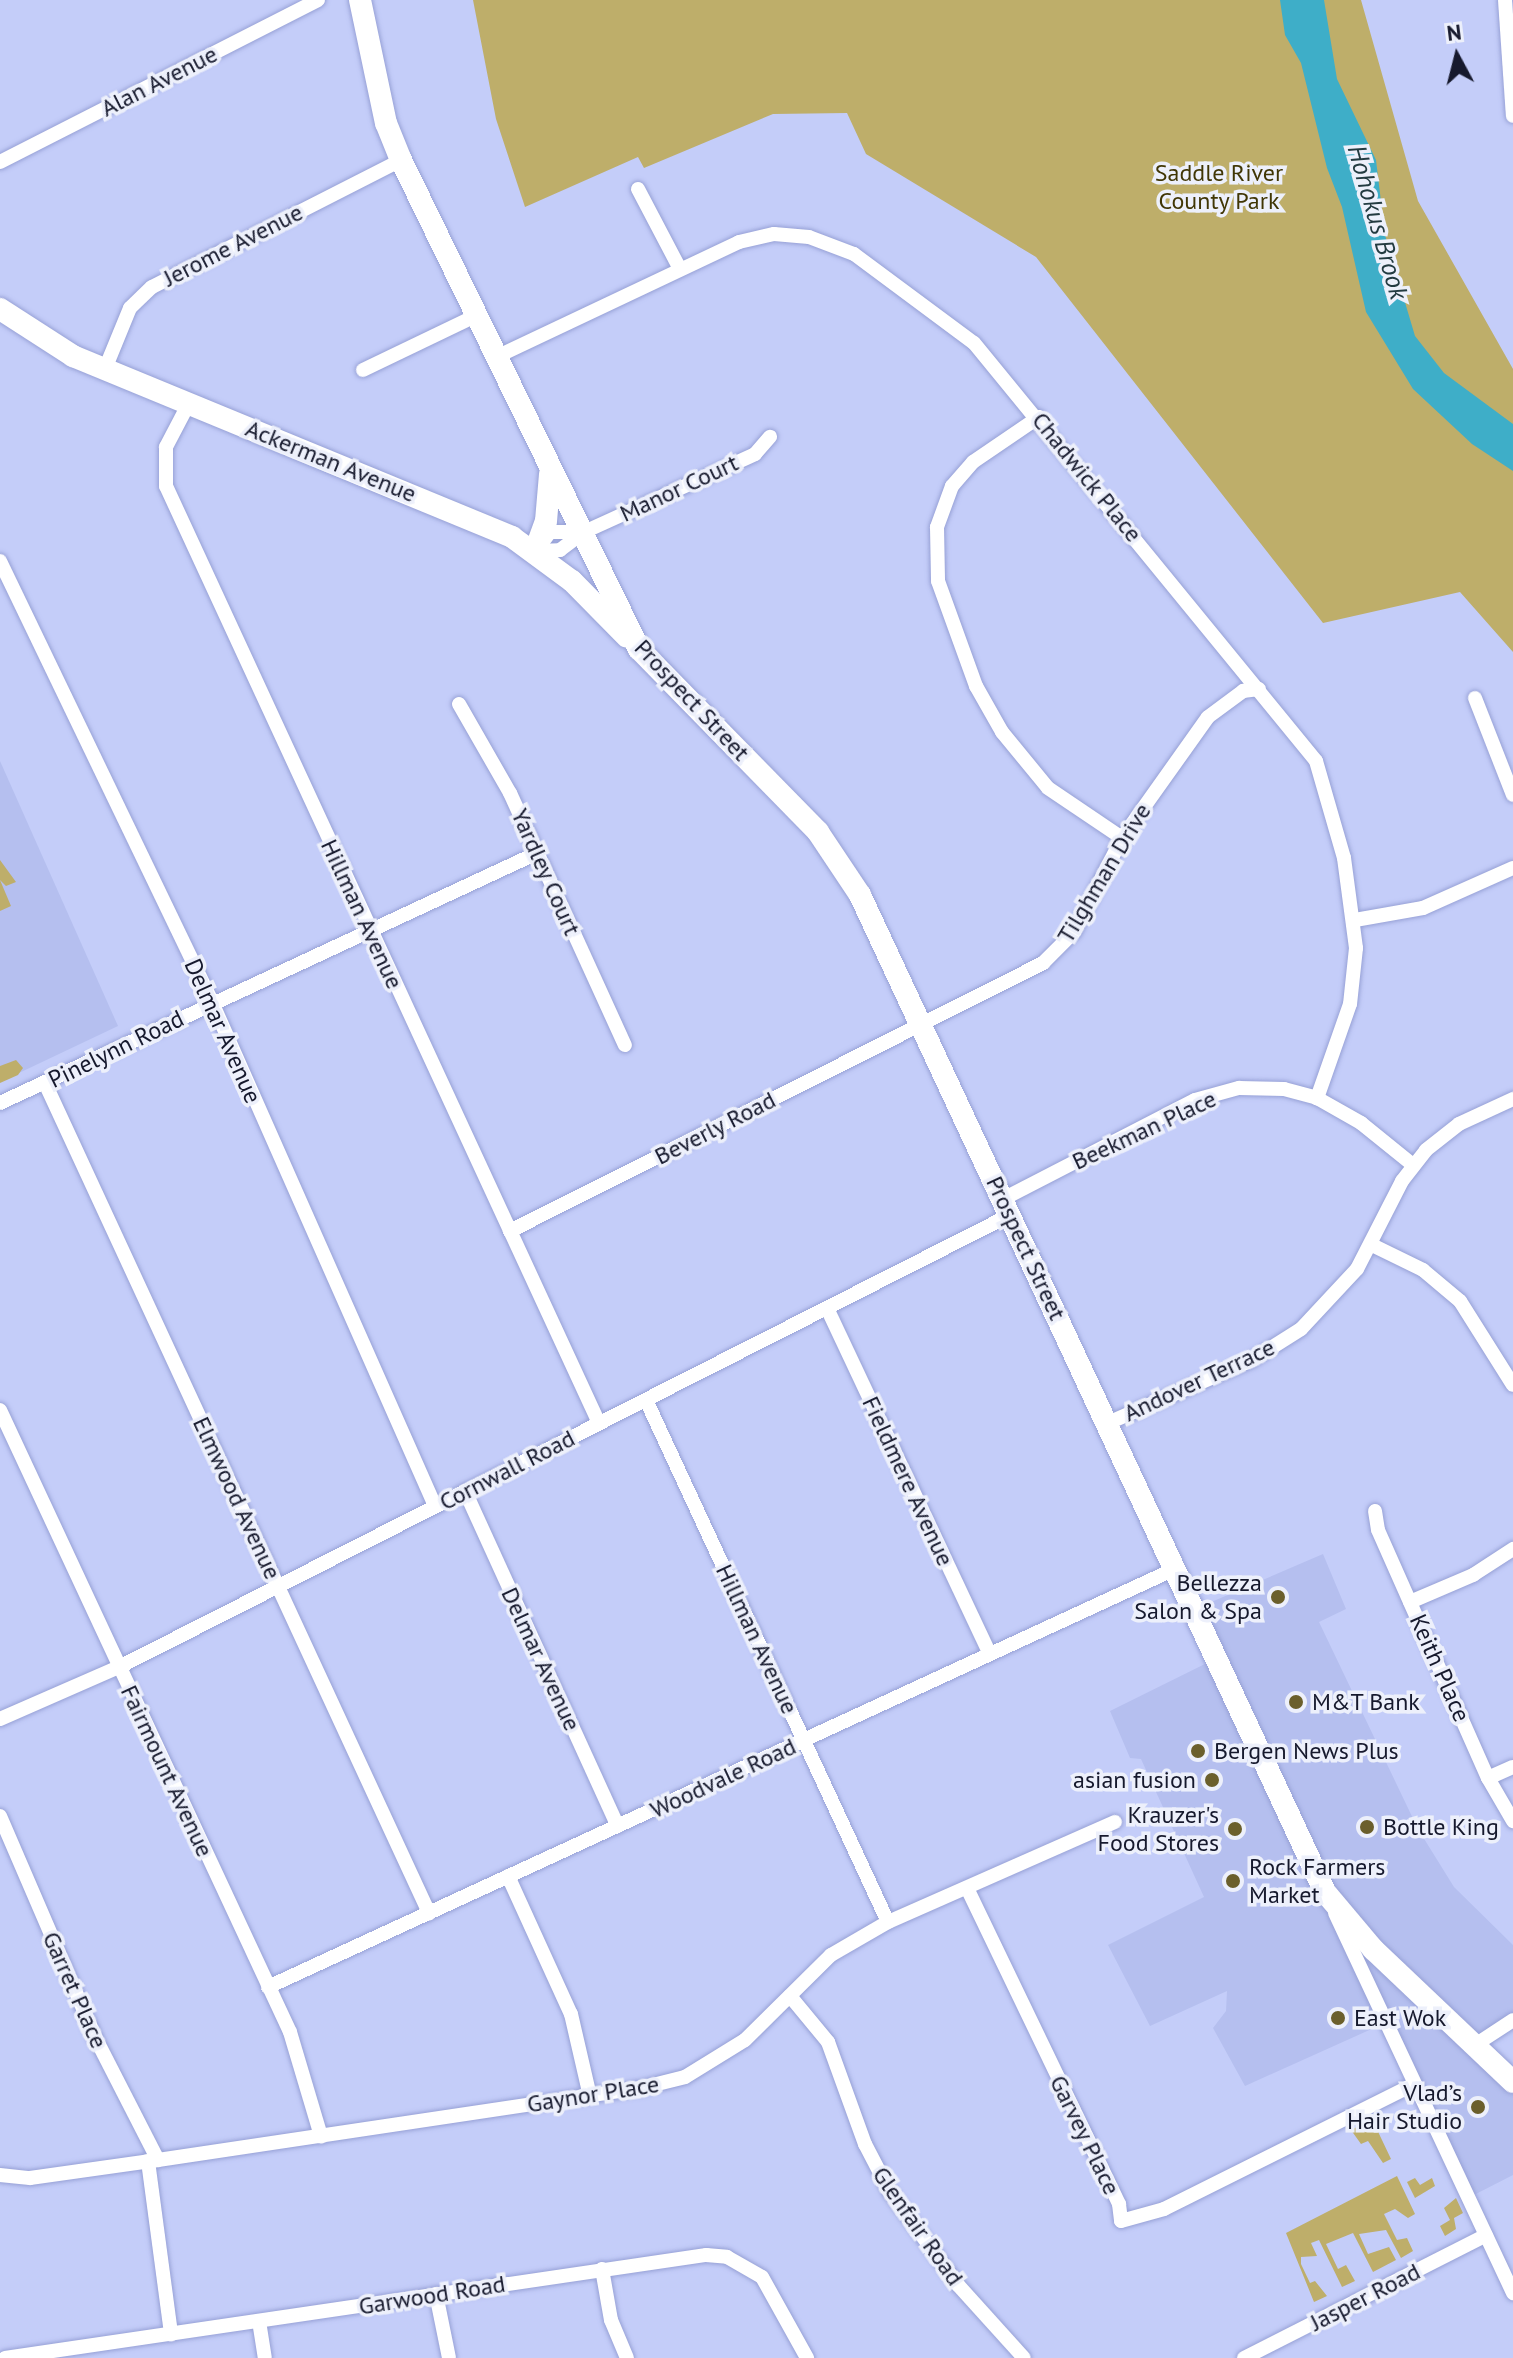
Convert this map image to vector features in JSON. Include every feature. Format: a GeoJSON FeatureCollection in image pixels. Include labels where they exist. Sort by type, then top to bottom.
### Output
{"type":"FeatureCollection","features":[{"type":"Feature","properties":{"kind":"main road","name":"Prospect Street"},"geometry":{"type":"LineString","coordinates":[[360,0],[386,123],[401,160],[639,649],[839,859],[1177,1568],[1325,1892]]}},
{"type":"Feature","properties":{"kind":"main road","name":"Ackerman Avenue"},"geometry":{"type":"LineString","coordinates":[[0,309],[73,356],[488,526],[535,551],[572,581],[639,649]]}},
{"type":"Feature","properties":{"kind":"main road","name":"Prospect Street"},"geometry":{"type":"LineString","coordinates":[[535,551],[550,497],[549,469]]}},
{"type":"Feature","properties":{"kind":"main road"},"geometry":{"type":"LineString","coordinates":[[1325,1892],[1373,1949],[1513,2082]]}},
{"type":"Feature","properties":{"kind":"street","name":"Alan Avenue"},"geometry":{"type":"LineString","coordinates":[[0,162],[318,0]]}},
{"type":"Feature","properties":{"kind":"street"},"geometry":{"type":"LineString","coordinates":[[1505,0],[1513,116]]}},
{"type":"Feature","properties":{"kind":"street","name":"Jerome Avenue"},"geometry":{"type":"LineString","coordinates":[[105,369],[130,308],[152,287],[401,160]]}},
{"type":"Feature","properties":{"kind":"street"},"geometry":{"type":"LineString","coordinates":[[638,189],[680,269]]}},
{"type":"Feature","properties":{"kind":"street","name":"Chadwick Place"},"geometry":{"type":"LineString","coordinates":[[496,357],[680,269],[755,237],[793,235],[831,244],[876,267],[948,320],[998,368],[1039,417],[1316,761],[1344,858],[1355,920],[1350,1004],[1317,1098]]}},
{"type":"Feature","properties":{"kind":"street"},"geometry":{"type":"LineString","coordinates":[[363,370],[475,316]]}},
{"type":"Feature","properties":{"kind":"street","name":"Hillman Avenue"},"geometry":{"type":"LineString","coordinates":[[189,403],[166,447],[166,486],[599,1423]]}},
{"type":"Feature","properties":{"kind":"street"},"geometry":{"type":"LineString","coordinates":[[1039,417],[973,462],[952,486],[937,527],[938,581],[976,686],[1002,732],[1048,788],[1122,838]]}},
{"type":"Feature","properties":{"kind":"street","name":"Manor Court"},"geometry":{"type":"LineString","coordinates":[[535,551],[550,532],[584,532],[755,454],[770,437]]}},
{"type":"Feature","properties":{"kind":"street","name":"Delmar Avenue"},"geometry":{"type":"LineString","coordinates":[[0,561],[212,1002],[435,1506]]}},
{"type":"Feature","properties":{"kind":"street","name":"Tilghman Drive"},"geometry":{"type":"LineString","coordinates":[[920,1024],[1025,975],[1060,949],[1074,932],[1122,838],[1208,717],[1243,691],[1259,689]]}},
{"type":"Feature","properties":{"kind":"street"},"geometry":{"type":"LineString","coordinates":[[1475,698],[1513,795]]}},
{"type":"Feature","properties":{"kind":"street","name":"Yardley Court"},"geometry":{"type":"LineString","coordinates":[[459,704],[510,793],[625,1045]]}},
{"type":"Feature","properties":{"kind":"street","name":"Pinelynn Road"},"geometry":{"type":"LineString","coordinates":[[0,1103],[537,853]]}},
{"type":"Feature","properties":{"kind":"street"},"geometry":{"type":"LineString","coordinates":[[1355,920],[1423,908],[1513,868]]}},
{"type":"Feature","properties":{"kind":"street","name":"Beverly Road"},"geometry":{"type":"LineString","coordinates":[[510,1231],[920,1024]]}},
{"type":"Feature","properties":{"kind":"street","name":"Elmwood Avenue"},"geometry":{"type":"LineString","coordinates":[[45,1083],[429,1913]]}},
{"type":"Feature","properties":{"kind":"street","name":"Beekman Place"},"geometry":{"type":"LineString","coordinates":[[1006,1207],[1216,1093],[1264,1087],[1317,1098],[1361,1123],[1413,1165]]}},
{"type":"Feature","properties":{"kind":"street","name":"Andover Terrace"},"geometry":{"type":"LineString","coordinates":[[1108,1423],[1277,1346],[1340,1292],[1372,1245],[1413,1165],[1459,1124],[1513,1099]]}},
{"type":"Feature","properties":{"kind":"street","name":"Cornwall Road"},"geometry":{"type":"LineString","coordinates":[[0,1719],[119,1667],[827,1308],[1006,1207]]}},
{"type":"Feature","properties":{"kind":"street"},"geometry":{"type":"LineString","coordinates":[[1372,1245],[1444,1285],[1477,1322],[1513,1385]]}},
{"type":"Feature","properties":{"kind":"street","name":"Fieldmere Avenue"},"geometry":{"type":"LineString","coordinates":[[827,1308],[990,1654]]}},
{"type":"Feature","properties":{"kind":"street","name":"Hillman Avenue"},"geometry":{"type":"LineString","coordinates":[[646,1400],[888,1922]]}},
{"type":"Feature","properties":{"kind":"street","name":"Fairmount Avenue"},"geometry":{"type":"LineString","coordinates":[[0,1410],[268,1987],[302,2066],[321,2136]]}},
{"type":"Feature","properties":{"kind":"street","name":"Delmar Avenue"},"geometry":{"type":"LineString","coordinates":[[465,1491],[618,1826]]}},
{"type":"Feature","properties":{"kind":"street","name":"Keith Place"},"geometry":{"type":"LineString","coordinates":[[1375,1511],[1378,1530],[1488,1778],[1513,1821]]}},
{"type":"Feature","properties":{"kind":"street"},"geometry":{"type":"LineString","coordinates":[[1410,1602],[1473,1575],[1513,1549]]}},
{"type":"Feature","properties":{"kind":"street","name":"Woodvale Road"},"geometry":{"type":"LineString","coordinates":[[268,1987],[1177,1568]]}},
{"type":"Feature","properties":{"kind":"street"},"geometry":{"type":"LineString","coordinates":[[1488,1778],[1513,1767]]}},
{"type":"Feature","properties":{"kind":"street","name":"Garret Place"},"geometry":{"type":"LineString","coordinates":[[0,1816],[90,2027],[153,2160],[171,2334]]}},
{"type":"Feature","properties":{"kind":"street","name":"Gaynor Place"},"geometry":{"type":"LineString","coordinates":[[0,2175],[30,2178],[658,2085],[708,2066],[745,2040],[831,1955],[888,1922],[1115,1822]]}},
{"type":"Feature","properties":{"kind":"street"},"geometry":{"type":"LineString","coordinates":[[508,1876],[571,2014],[590,2096]]}},
{"type":"Feature","properties":{"kind":"street","name":"Garvey Place"},"geometry":{"type":"LineString","coordinates":[[967,1888],[1119,2204],[1121,2221],[1164,2209],[1415,2084]]}},
{"type":"Feature","properties":{"kind":"street","name":"Prospect Street"},"geometry":{"type":"LineString","coordinates":[[1325,1892],[1513,2293]]}},
{"type":"Feature","properties":{"kind":"street","name":"Glenfair Road"},"geometry":{"type":"LineString","coordinates":[[790,1996],[828,2042],[865,2144],[904,2213],[958,2285],[1024,2358]]}},
{"type":"Feature","properties":{"kind":"street"},"geometry":{"type":"LineString","coordinates":[[1475,2045],[1513,2020]]}},
{"type":"Feature","properties":{"kind":"street","name":"Jasper Road"},"geometry":{"type":"LineString","coordinates":[[1244,2358],[1486,2235]]}},
{"type":"Feature","properties":{"kind":"street","name":"Garwood Road"},"geometry":{"type":"LineString","coordinates":[[5,2358],[78,2353],[171,2334],[706,2255],[746,2265],[773,2290],[807,2358]]}},
{"type":"Feature","properties":{"kind":"street"},"geometry":{"type":"LineString","coordinates":[[602,2269],[611,2320],[627,2358]]}},
{"type":"Feature","properties":{"kind":"street"},"geometry":{"type":"LineString","coordinates":[[436,2294],[449,2358]]}},
{"type":"Feature","properties":{"kind":"street"},"geometry":{"type":"LineString","coordinates":[[259,2321],[265,2358]]}},
{"type":"Feature","properties":{"kind":"shaded area"},"geometry":{"type":"Polygon","coordinates":[[[0,761],[118,1026],[0,1082],[0,761]]]}},
{"type":"Feature","properties":{"kind":"shaded area"},"geometry":{"type":"Polygon","coordinates":[[[1323,1554],[1346,1609],[1319,1622],[1418,1829],[1454,1887],[1513,1945],[1513,2020],[1476,2046],[1513,2082],[1513,2175],[1468,2198],[1385,2023],[1245,2086],[1213,2028],[1226,2011],[1227,1991],[1150,2026],[1108,1945],[1204,1897],[1141,1759],[1130,1758],[1110,1711],[1217,1658],[1195,1609],[1323,1554]]]}},
{"type":"Feature","properties":{"kind":"green space","name":"Saddle River County Park"},"geometry":{"type":"Polygon","coordinates":[[[473,0],[1361,0],[1418,201],[1513,369],[1513,652],[1460,592],[1323,623],[1036,257],[866,154],[847,113],[773,114],[644,168],[638,157],[525,207],[496,119],[473,0]]]}},
{"type":"Feature","properties":{"kind":"green space"},"geometry":{"type":"Polygon","coordinates":[[[0,860],[16,882],[6,886],[0,880],[0,860]]]}},
{"type":"Feature","properties":{"kind":"green space"},"geometry":{"type":"Polygon","coordinates":[[[0,880],[11,906],[0,911],[0,880]]]}},
{"type":"Feature","properties":{"kind":"green space"},"geometry":{"type":"Polygon","coordinates":[[[16,1060],[23,1068],[18,1075],[0,1083],[0,1066],[16,1060]]]}},
{"type":"Feature","properties":{"kind":"green space"},"geometry":{"type":"Polygon","coordinates":[[[1372,2119],[1391,2159],[1383,2163],[1368,2141],[1361,2144],[1351,2130],[1372,2119]]]}},
{"type":"Feature","properties":{"kind":"green space"},"geometry":{"type":"Polygon","coordinates":[[[1397,2176],[1415,2214],[1408,2218],[1395,2209],[1384,2214],[1397,2240],[1407,2238],[1413,2251],[1401,2258],[1386,2230],[1359,2234],[1368,2254],[1389,2247],[1396,2260],[1373,2272],[1353,2233],[1326,2244],[1338,2269],[1346,2265],[1355,2281],[1342,2287],[1319,2240],[1311,2243],[1317,2256],[1301,2257],[1301,2264],[1310,2283],[1315,2281],[1327,2296],[1314,2302],[1286,2233],[1397,2176]]]}},
{"type":"Feature","properties":{"kind":"green space"},"geometry":{"type":"Polygon","coordinates":[[[1415,2178],[1420,2185],[1432,2178],[1435,2186],[1415,2198],[1407,2182],[1415,2178]]]}},
{"type":"Feature","properties":{"kind":"green space"},"geometry":{"type":"Polygon","coordinates":[[[1456,2198],[1463,2213],[1454,2218],[1456,2229],[1445,2236],[1440,2226],[1450,2220],[1444,2208],[1456,2198]]]}},
{"type":"Feature","properties":{"kind":"water","name":"Hohokus Brook"},"geometry":{"type":"Polygon","coordinates":[[[1280,0],[1324,0],[1337,79],[1376,160],[1385,235],[1415,336],[1444,373],[1513,424],[1513,471],[1472,444],[1413,389],[1366,312],[1342,207],[1327,168],[1301,63],[1285,35],[1280,0]]]}},
{"type":"Feature","properties":{"kind":"place","name":"Bellezza Salon & Spa"},"geometry":{"type":"Point","coordinates":[1278,1597]}},
{"type":"Feature","properties":{"kind":"place","name":"M&T Bank"},"geometry":{"type":"Point","coordinates":[1296,1702]}},
{"type":"Feature","properties":{"kind":"place","name":"Bergen News Plus"},"geometry":{"type":"Point","coordinates":[1198,1751]}},
{"type":"Feature","properties":{"kind":"place","name":"asian fusion"},"geometry":{"type":"Point","coordinates":[1212,1780]}},
{"type":"Feature","properties":{"kind":"place","name":"Bottle King"},"geometry":{"type":"Point","coordinates":[1367,1827]}},
{"type":"Feature","properties":{"kind":"place","name":"Krauzer's Food Stores"},"geometry":{"type":"Point","coordinates":[1235,1829]}},
{"type":"Feature","properties":{"kind":"place","name":"Rock Farmers Market"},"geometry":{"type":"Point","coordinates":[1233,1881]}},
{"type":"Feature","properties":{"kind":"place","name":"East Wok"},"geometry":{"type":"Point","coordinates":[1338,2018]}},
{"type":"Feature","properties":{"kind":"place","name":"Vlad’s Hair Studio"},"geometry":{"type":"Point","coordinates":[1478,2107]}}]}
